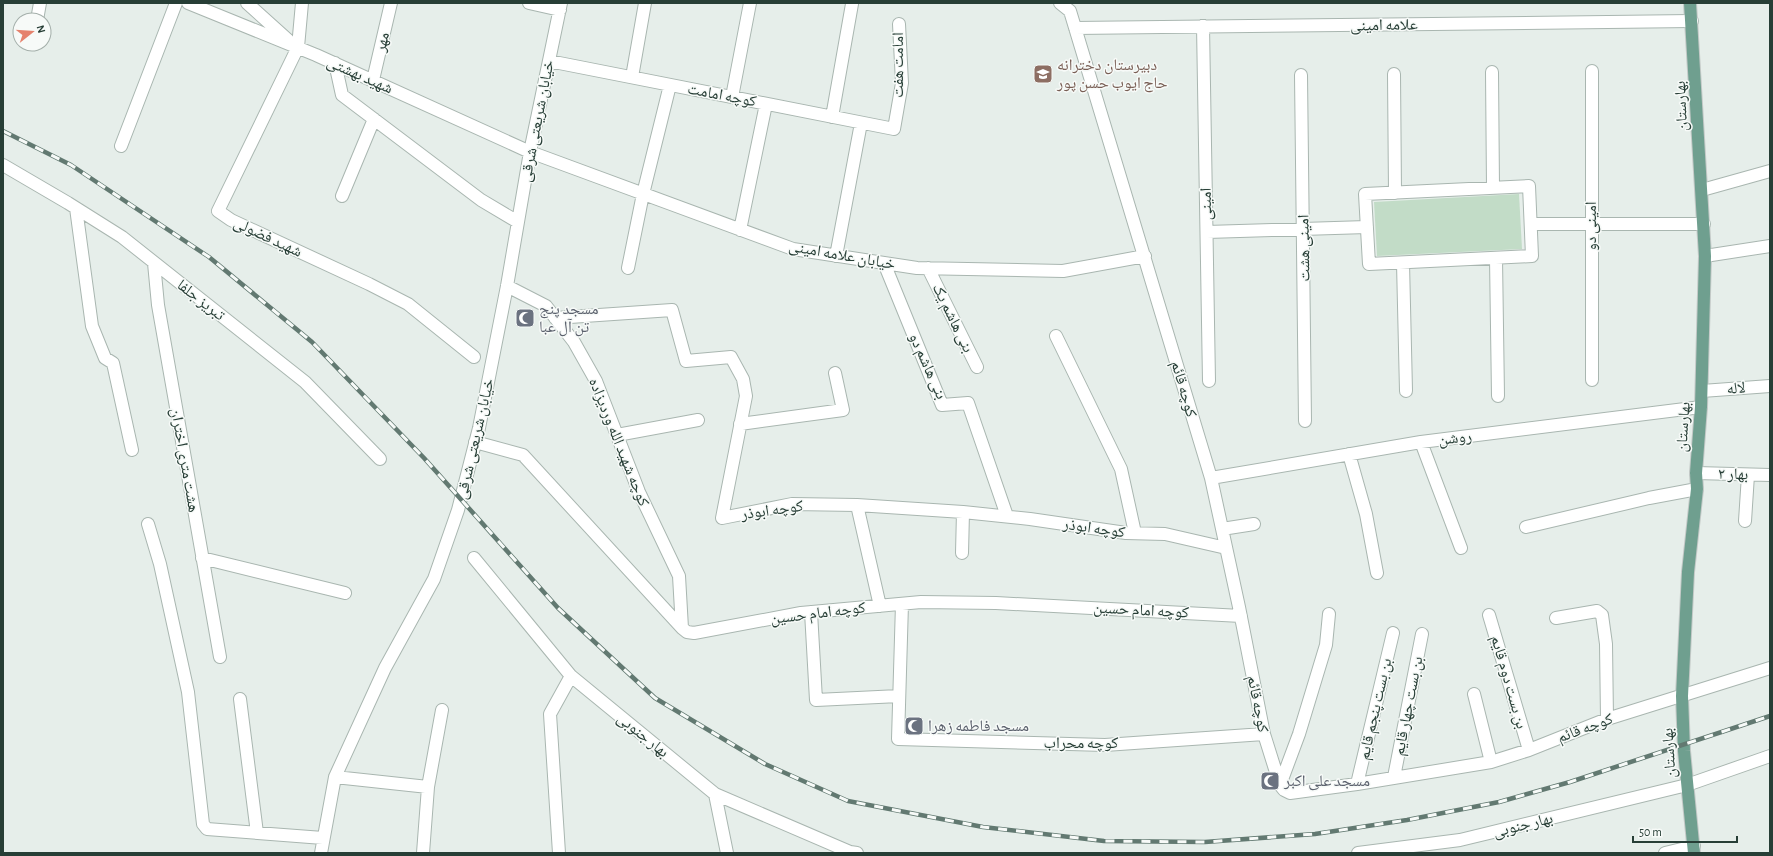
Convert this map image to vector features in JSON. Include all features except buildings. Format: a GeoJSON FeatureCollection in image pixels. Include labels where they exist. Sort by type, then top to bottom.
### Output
{"type":"FeatureCollection","features":[{"type":"Feature","properties":{"kind":"main road","name":"بهارستان"},"geometry":{"type":"LineString","coordinates":[[1690,3],[1706,256],[1702,391],[1696,474],[1697,488],[1688,572],[1682,696],[1684,751],[1694,849]]}},
{"type":"Feature","properties":{"kind":"street"},"geometry":{"type":"LineString","coordinates":[[121,146],[176,3]]}},
{"type":"Feature","properties":{"kind":"street","name":"شهید بهشتی"},"geometry":{"type":"LineString","coordinates":[[188,3],[335,63],[530,152]]}},
{"type":"Feature","properties":{"kind":"street"},"geometry":{"type":"LineString","coordinates":[[247,3],[295,46]]}},
{"type":"Feature","properties":{"kind":"street"},"geometry":{"type":"LineString","coordinates":[[295,46],[302,3]]}},
{"type":"Feature","properties":{"kind":"street","name":"مهر"},"geometry":{"type":"LineString","coordinates":[[372,80],[391,3]]}},
{"type":"Feature","properties":{"kind":"street"},"geometry":{"type":"LineString","coordinates":[[529,3],[560,7]]}},
{"type":"Feature","properties":{"kind":"street"},"geometry":{"type":"LineString","coordinates":[[632,77],[645,3]]}},
{"type":"Feature","properties":{"kind":"street"},"geometry":{"type":"LineString","coordinates":[[732,97],[750,3]]}},
{"type":"Feature","properties":{"kind":"street","name":"کوچه قائم"},"geometry":{"type":"LineString","coordinates":[[1060,3],[1070,11],[1145,256],[1210,478],[1241,616],[1264,734],[1280,784],[1284,790],[1290,793],[1357,784],[1491,762],[1529,750],[1607,719],[1770,668]]}},
{"type":"Feature","properties":{"kind":"street"},"geometry":{"type":"LineString","coordinates":[[832,117],[852,4]]}},
{"type":"Feature","properties":{"kind":"street","name":"خیابان شریعتی شرقی"},"geometry":{"type":"LineString","coordinates":[[321,853],[335,776],[385,668],[434,579],[458,510],[475,442],[507,286],[530,152],[560,7]]}},
{"type":"Feature","properties":{"kind":"street","name":"علامه امینی"},"geometry":{"type":"LineString","coordinates":[[1075,28],[1692,21]]}},
{"type":"Feature","properties":{"kind":"street","name":"امامت هفت"},"geometry":{"type":"LineString","coordinates":[[894,129],[902,83],[899,24]]}},
{"type":"Feature","properties":{"kind":"street","name":"امینی"},"geometry":{"type":"LineString","coordinates":[[1203,26],[1209,381]]}},
{"type":"Feature","properties":{"kind":"street","name":"شهید فضولی"},"geometry":{"type":"LineString","coordinates":[[295,46],[218,211],[231,220],[369,284],[408,304],[474,357]]}},
{"type":"Feature","properties":{"kind":"street","name":"کوچه امامت"},"geometry":{"type":"LineString","coordinates":[[549,61],[894,129]]}},
{"type":"Feature","properties":{"kind":"street"},"geometry":{"type":"LineString","coordinates":[[335,63],[342,95],[482,200],[518,222]]}},
{"type":"Feature","properties":{"kind":"street","name":"امینی دو"},"geometry":{"type":"LineString","coordinates":[[1592,71],[1592,380]]}},
{"type":"Feature","properties":{"kind":"street"},"geometry":{"type":"LineString","coordinates":[[1492,72],[1494,188]]}},
{"type":"Feature","properties":{"kind":"street"},"geometry":{"type":"LineString","coordinates":[[1394,74],[1395,193]]}},
{"type":"Feature","properties":{"kind":"street","name":"امینی هشت"},"geometry":{"type":"LineString","coordinates":[[1302,75],[1305,421]]}},
{"type":"Feature","properties":{"kind":"street"},"geometry":{"type":"LineString","coordinates":[[628,268],[643,194],[670,85]]}},
{"type":"Feature","properties":{"kind":"street"},"geometry":{"type":"LineString","coordinates":[[740,230],[766,104]]}},
{"type":"Feature","properties":{"kind":"street"},"geometry":{"type":"LineString","coordinates":[[342,196],[374,119]]}},
{"type":"Feature","properties":{"kind":"street"},"geometry":{"type":"LineString","coordinates":[[836,256],[861,123]]}},
{"type":"Feature","properties":{"kind":"street","name":"خیابان علامه امینی"},"geometry":{"type":"LineString","coordinates":[[530,152],[794,249],[884,263],[928,268],[1063,271],[1145,256]]}},
{"type":"Feature","properties":{"kind":"street","name":"تبریز جلفا"},"geometry":{"type":"LineString","coordinates":[[3,165],[122,237],[305,382],[380,459]]}},
{"type":"Feature","properties":{"kind":"street"},"geometry":{"type":"LineString","coordinates":[[1702,190],[1770,171]]}},
{"type":"Feature","properties":{"kind":"street"},"geometry":{"type":"LineString","coordinates":[[1529,186],[1532,256],[1368,264],[1365,194],[1494,188],[1529,186]]}},
{"type":"Feature","properties":{"kind":"street"},"geometry":{"type":"LineString","coordinates":[[76,208],[92,326],[105,358],[113,363],[132,450]]}},
{"type":"Feature","properties":{"kind":"street"},"geometry":{"type":"LineString","coordinates":[[1531,224],[1704,224]]}},
{"type":"Feature","properties":{"kind":"street"},"geometry":{"type":"LineString","coordinates":[[1207,232],[1367,227]]}},
{"type":"Feature","properties":{"kind":"street"},"geometry":{"type":"LineString","coordinates":[[1706,256],[1770,246]]}},
{"type":"Feature","properties":{"kind":"street"},"geometry":{"type":"LineString","coordinates":[[1496,258],[1498,396]]}},
{"type":"Feature","properties":{"kind":"street","name":"هشت متری اختران"},"geometry":{"type":"LineString","coordinates":[[154,263],[158,306],[220,657]]}},
{"type":"Feature","properties":{"kind":"street","name":"بنی هاشم دو"},"geometry":{"type":"LineString","coordinates":[[884,263],[942,405],[968,403],[1008,516]]}},
{"type":"Feature","properties":{"kind":"street"},"geometry":{"type":"LineString","coordinates":[[1403,263],[1406,390]]}},
{"type":"Feature","properties":{"kind":"street","name":"بنی هاشم یک"},"geometry":{"type":"LineString","coordinates":[[928,268],[977,367]]}},
{"type":"Feature","properties":{"kind":"street","name":"کوچه شهید الله وردیزاده"},"geometry":{"type":"LineString","coordinates":[[507,286],[546,306],[574,342],[596,381],[639,492],[679,576],[682,628]]}},
{"type":"Feature","properties":{"kind":"street","name":"کوچه ابوذر"},"geometry":{"type":"LineString","coordinates":[[555,318],[672,310],[686,361],[731,357],[744,379],[746,396],[722,518],[792,504],[857,505],[1008,516],[1135,533],[1165,534],[1226,548]]}},
{"type":"Feature","properties":{"kind":"street"},"geometry":{"type":"LineString","coordinates":[[1056,336],[1121,469],[1135,533]]}},
{"type":"Feature","properties":{"kind":"street"},"geometry":{"type":"LineString","coordinates":[[740,424],[843,410],[835,373]]}},
{"type":"Feature","properties":{"kind":"street","name":"لاله"},"geometry":{"type":"LineString","coordinates":[[1702,391],[1770,386]]}},
{"type":"Feature","properties":{"kind":"street","name":"روشن"},"geometry":{"type":"LineString","coordinates":[[1210,478],[1421,442],[1701,407]]}},
{"type":"Feature","properties":{"kind":"street"},"geometry":{"type":"LineString","coordinates":[[617,435],[698,420]]}},
{"type":"Feature","properties":{"kind":"street"},"geometry":{"type":"LineString","coordinates":[[475,442],[523,455],[682,628]]}},
{"type":"Feature","properties":{"kind":"street"},"geometry":{"type":"LineString","coordinates":[[1421,442],[1461,548]]}},
{"type":"Feature","properties":{"kind":"street"},"geometry":{"type":"LineString","coordinates":[[1349,454],[1366,514],[1377,573]]}},
{"type":"Feature","properties":{"kind":"street","name":"بهار ۲"},"geometry":{"type":"LineString","coordinates":[[1696,474],[1770,475]]}},
{"type":"Feature","properties":{"kind":"street"},"geometry":{"type":"LineString","coordinates":[[1745,521],[1748,475]]}},
{"type":"Feature","properties":{"kind":"street"},"geometry":{"type":"LineString","coordinates":[[1526,527],[1697,488]]}},
{"type":"Feature","properties":{"kind":"street"},"geometry":{"type":"LineString","coordinates":[[857,505],[880,606]]}},
{"type":"Feature","properties":{"kind":"street"},"geometry":{"type":"LineString","coordinates":[[962,553],[963,512]]}},
{"type":"Feature","properties":{"kind":"street"},"geometry":{"type":"LineString","coordinates":[[148,524],[160,564],[188,692],[203,824],[207,829],[323,838]]}},
{"type":"Feature","properties":{"kind":"street"},"geometry":{"type":"LineString","coordinates":[[1222,529],[1254,524]]}},
{"type":"Feature","properties":{"kind":"street"},"geometry":{"type":"LineString","coordinates":[[202,558],[345,593]]}},
{"type":"Feature","properties":{"kind":"street","name":"بهار جنوبی"},"geometry":{"type":"LineString","coordinates":[[474,558],[571,676],[715,794],[850,852],[857,853]]}},
{"type":"Feature","properties":{"kind":"street","name":"کوچه امام حسین"},"geometry":{"type":"LineString","coordinates":[[682,628],[687,632],[694,633],[811,612],[921,602],[996,603],[1241,616]]}},
{"type":"Feature","properties":{"kind":"street"},"geometry":{"type":"LineString","coordinates":[[811,612],[816,700],[900,696],[902,604]]}},
{"type":"Feature","properties":{"kind":"street"},"geometry":{"type":"LineString","coordinates":[[1556,618],[1597,611],[1602,615],[1606,644],[1607,719]]}},
{"type":"Feature","properties":{"kind":"street"},"geometry":{"type":"LineString","coordinates":[[1280,784],[1299,734],[1326,645],[1329,614]]}},
{"type":"Feature","properties":{"kind":"street","name":"بن بست دوم قایم"},"geometry":{"type":"LineString","coordinates":[[1489,614],[1529,750]]}},
{"type":"Feature","properties":{"kind":"street","name":"بن بست پنجم قایم"},"geometry":{"type":"LineString","coordinates":[[1357,784],[1393,633]]}},
{"type":"Feature","properties":{"kind":"street","name":"بن بست چهار قایم"},"geometry":{"type":"LineString","coordinates":[[1394,777],[1422,634]]}},
{"type":"Feature","properties":{"kind":"street"},"geometry":{"type":"LineString","coordinates":[[559,853],[550,714],[571,676]]}},
{"type":"Feature","properties":{"kind":"street"},"geometry":{"type":"LineString","coordinates":[[1474,694],[1491,762]]}},
{"type":"Feature","properties":{"kind":"street","name":"کوچه محراب"},"geometry":{"type":"LineString","coordinates":[[900,696],[898,739],[1105,745],[1264,734]]}},
{"type":"Feature","properties":{"kind":"street"},"geometry":{"type":"LineString","coordinates":[[240,698],[257,833]]}},
{"type":"Feature","properties":{"kind":"street"},"geometry":{"type":"LineString","coordinates":[[423,853],[428,787],[442,710]]}},
{"type":"Feature","properties":{"kind":"street","name":"بهار جنوبی"},"geometry":{"type":"LineString","coordinates":[[1358,853],[1391,851],[1460,840],[1687,785],[1770,756]]}},
{"type":"Feature","properties":{"kind":"street"},"geometry":{"type":"LineString","coordinates":[[335,776],[428,787]]}},
{"type":"Feature","properties":{"kind":"street"},"geometry":{"type":"LineString","coordinates":[[715,794],[727,853]]}},
{"type":"Feature","properties":{"kind":"street"},"geometry":{"type":"LineString","coordinates":[[1666,853],[1694,849]]}},
{"type":"Feature","properties":{"kind":"green space"},"geometry":{"type":"Polygon","coordinates":[[[1519,194],[1522,249],[1377,256],[1374,202],[1519,194]]]}},
{"type":"Feature","properties":{"kind":"railway"},"geometry":{"type":"LineString","coordinates":[[3,131],[71,165],[209,257],[312,342],[424,458],[558,608],[655,698],[765,764],[848,801],[983,827],[1104,841],[1205,842],[1315,834],[1407,820],[1499,802],[1570,782],[1770,716]]}},
{"type":"Feature","properties":{"kind":"place","name":"دبیرستان دخترانه حاج ایوب حسن پور"},"geometry":{"type":"Point","coordinates":[1043,74]}},
{"type":"Feature","properties":{"kind":"place","name":"مسجد پنج تن آل عبا"},"geometry":{"type":"Point","coordinates":[525,318]}},
{"type":"Feature","properties":{"kind":"place","name":"مسجد فاطمه زهرا"},"geometry":{"type":"Point","coordinates":[914,726]}},
{"type":"Feature","properties":{"kind":"place","name":"مسجد علی اکبر"},"geometry":{"type":"Point","coordinates":[1270,781]}}]}
